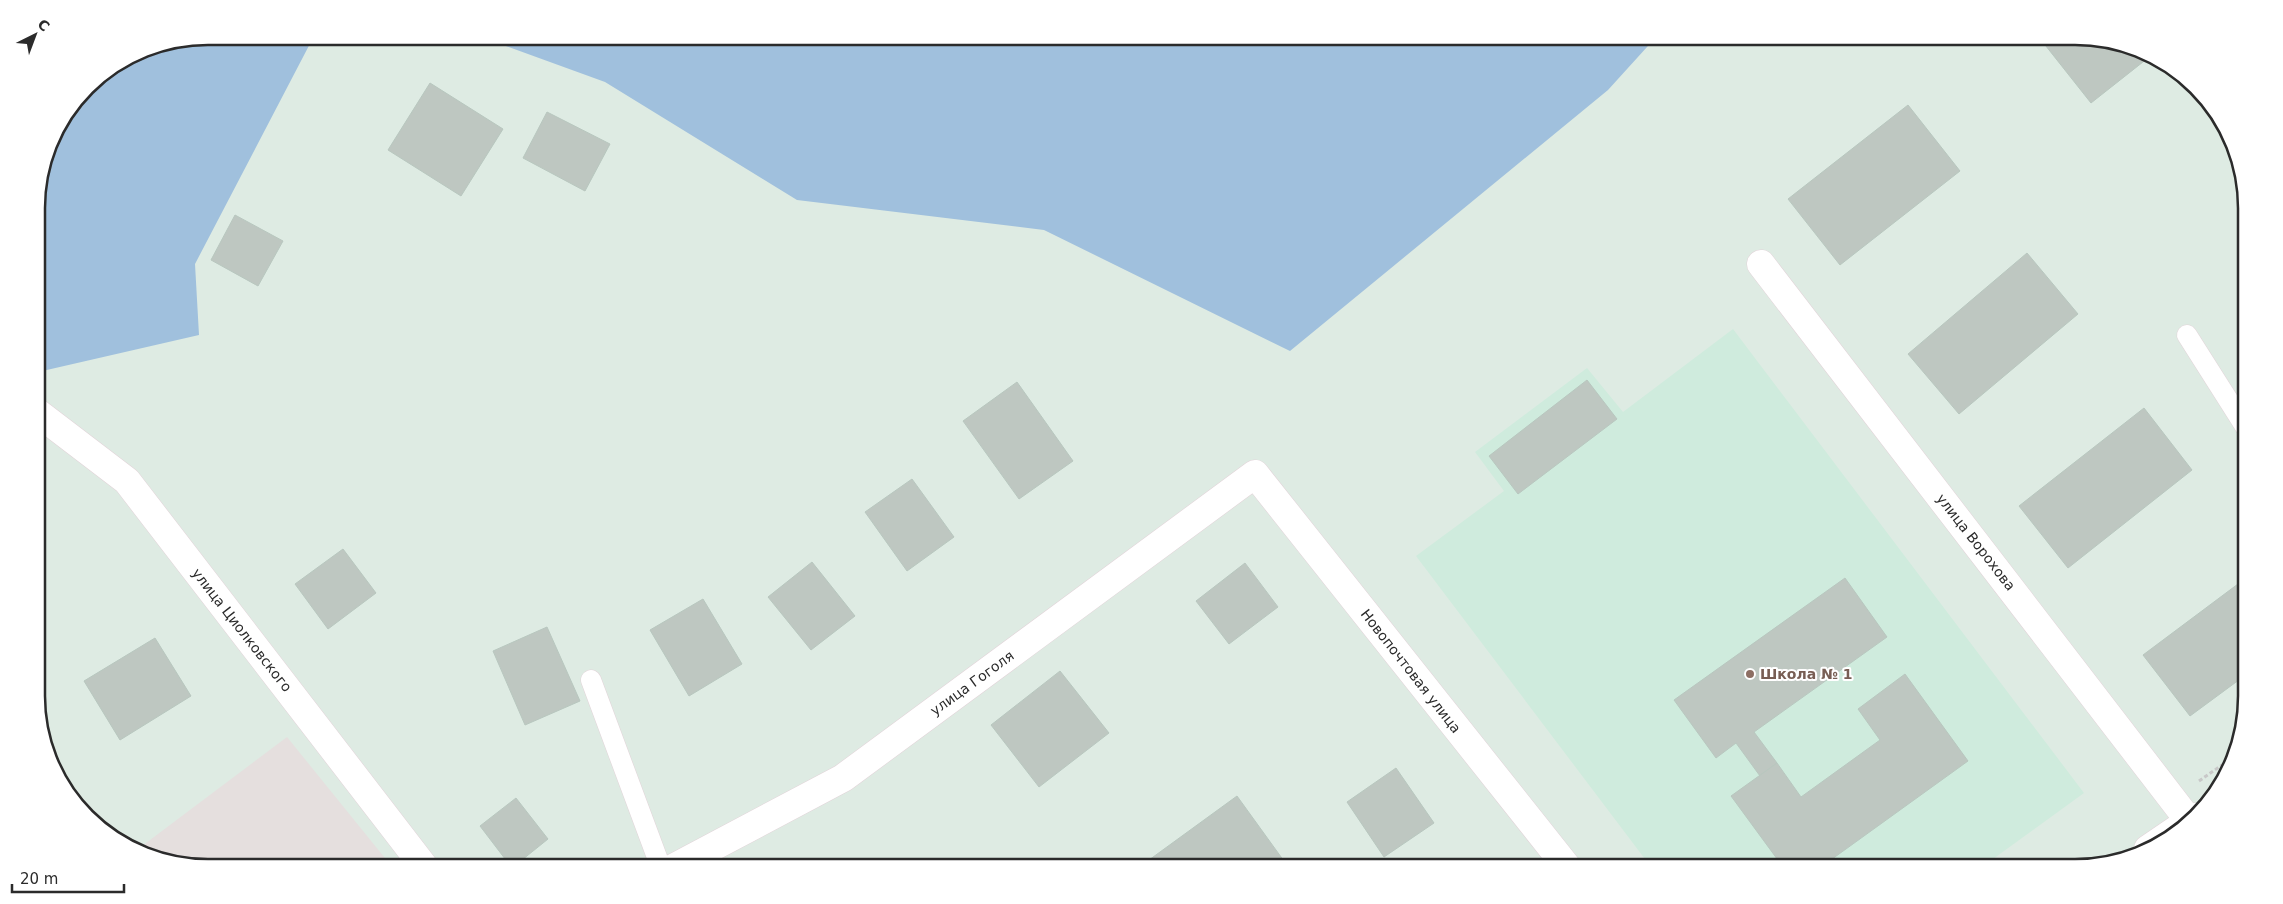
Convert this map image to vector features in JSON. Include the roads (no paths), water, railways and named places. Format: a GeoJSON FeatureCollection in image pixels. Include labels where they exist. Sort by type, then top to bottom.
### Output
{"type":"FeatureCollection","features":[{"type":"Feature","properties":{"kind":"street","name":"улица Ворохова"},"geometry":{"type":"LineString","coordinates":[[1761,264],[2187,814]]}},
{"type":"Feature","properties":{"kind":"street","name":"улица Циолковского"},"geometry":{"type":"LineString","coordinates":[[45,418],[127,481],[418,859]]}},
{"type":"Feature","properties":{"kind":"street","name":"Новопочтовая улица"},"geometry":{"type":"LineString","coordinates":[[1255,474],[1560,859]]}},
{"type":"Feature","properties":{"kind":"street","name":"улица Гоголя"},"geometry":{"type":"LineString","coordinates":[[690,859],[843,778],[1255,474]]}},
{"type":"Feature","properties":{"kind":"lane"},"geometry":{"type":"LineString","coordinates":[[2187,335],[2238,415]]}},
{"type":"Feature","properties":{"kind":"lane"},"geometry":{"type":"LineString","coordinates":[[591,680],[658,859]]}},
{"type":"Feature","properties":{"kind":"place","name":"Школа № 1"},"geometry":{"type":"Point","coordinates":[1750,674]}}]}
